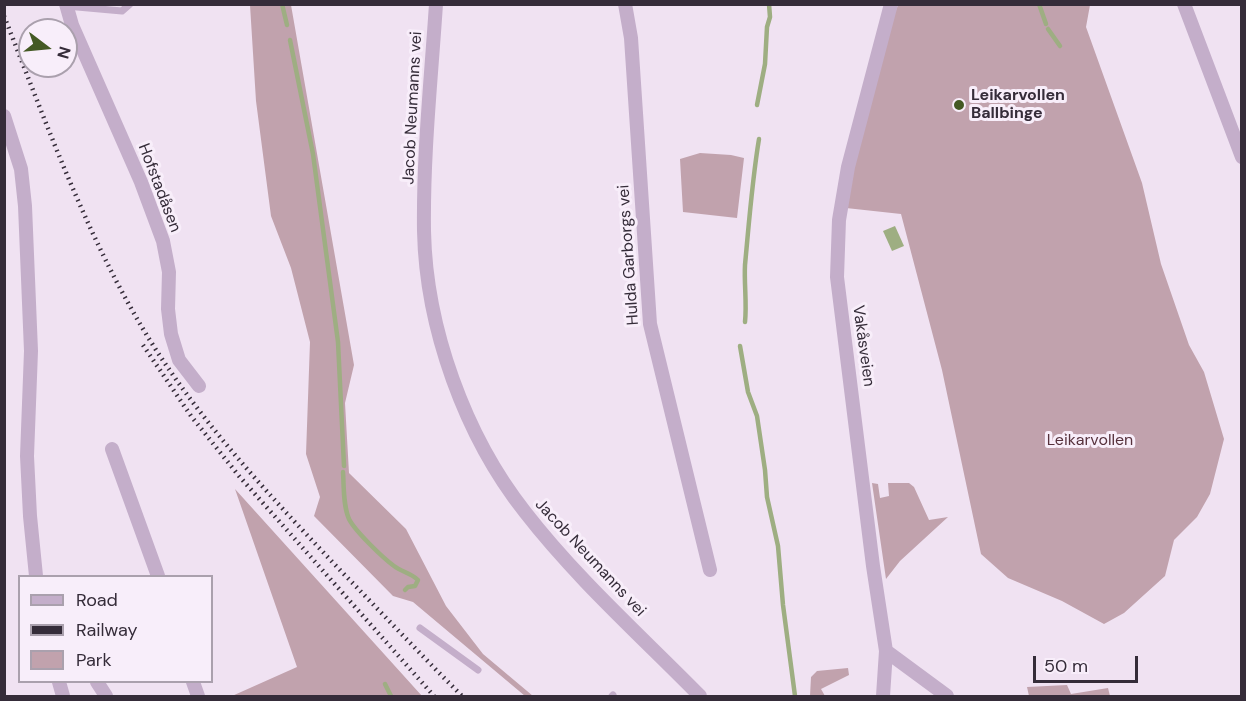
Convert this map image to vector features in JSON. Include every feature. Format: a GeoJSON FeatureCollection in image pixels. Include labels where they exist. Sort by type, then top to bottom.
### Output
{"type":"FeatureCollection","features":[{"type":"Feature","properties":{"kind":"street","name":"Jacob Neumanns vei"},"geometry":{"type":"LineString","coordinates":[[436,4],[425,154],[424,233],[430,292],[447,365],[472,424],[493,464],[525,512],[568,563],[700,696]]}},
{"type":"Feature","properties":{"kind":"street","name":"Hulda Garborgs vei"},"geometry":{"type":"LineString","coordinates":[[625,4],[631,38],[650,324],[710,570]]}},
{"type":"Feature","properties":{"kind":"street","name":"Vakåsveien"},"geometry":{"type":"LineString","coordinates":[[883,696],[886,651],[871,555],[837,277],[839,220],[848,167],[891,4]]}},
{"type":"Feature","properties":{"kind":"street"},"geometry":{"type":"LineString","coordinates":[[1184,4],[1242,157]]}},
{"type":"Feature","properties":{"kind":"street","name":"Hofstadåsen"},"geometry":{"type":"LineString","coordinates":[[66,5],[72,26],[141,182],[163,241],[169,272],[168,309],[171,334],[179,360],[199,386]]}},
{"type":"Feature","properties":{"kind":"street"},"geometry":{"type":"LineString","coordinates":[[4,116],[21,170],[25,206],[31,351],[27,456],[36,575]]}},
{"type":"Feature","properties":{"kind":"street"},"geometry":{"type":"LineString","coordinates":[[112,449],[158,575]]}},
{"type":"Feature","properties":{"kind":"street"},"geometry":{"type":"LineString","coordinates":[[886,651],[947,696]]}},
{"type":"Feature","properties":{"kind":"street"},"geometry":{"type":"LineString","coordinates":[[98,683],[106,696]]}},
{"type":"Feature","properties":{"kind":"lane"},"geometry":{"type":"LineString","coordinates":[[66,5],[122,12],[130,4]]}},
{"type":"Feature","properties":{"kind":"lane"},"geometry":{"type":"LineString","coordinates":[[420,628],[478,670]]}},
{"type":"Feature","properties":{"kind":"green space"},"geometry":{"type":"Polygon","coordinates":[[[250,5],[291,5],[354,365],[345,403],[349,473],[406,529],[446,606],[483,654],[533,696],[525,696],[413,602],[393,596],[314,516],[320,497],[306,454],[310,342],[291,268],[271,216],[256,101],[250,5]]]}},
{"type":"Feature","properties":{"kind":"green space","name":"Leikarvollen"},"geometry":{"type":"Polygon","coordinates":[[[898,5],[1090,5],[1086,27],[1142,183],[1161,264],[1189,345],[1204,372],[1224,439],[1210,494],[1197,517],[1174,540],[1165,576],[1124,613],[1104,624],[1062,601],[1008,578],[981,554],[942,370],[901,214],[846,208],[853,165],[898,5]]]}},
{"type":"Feature","properties":{"kind":"green space"},"geometry":{"type":"Polygon","coordinates":[[[700,153],[744,158],[737,218],[683,212],[680,159],[700,153]]]}},
{"type":"Feature","properties":{"kind":"green space"},"geometry":{"type":"Polygon","coordinates":[[[872,483],[878,484],[880,498],[889,496],[888,483],[909,483],[914,487],[929,520],[948,517],[900,561],[886,579],[872,483]]]}},
{"type":"Feature","properties":{"kind":"green space"},"geometry":{"type":"Polygon","coordinates":[[[235,489],[422,696],[232,696],[297,667],[235,489]]]}},
{"type":"Feature","properties":{"kind":"green space"},"geometry":{"type":"Polygon","coordinates":[[[848,668],[849,675],[821,689],[825,696],[810,696],[811,677],[817,671],[848,668]]]}},
{"type":"Feature","properties":{"kind":"green space"},"geometry":{"type":"Polygon","coordinates":[[[1067,685],[1071,694],[1108,688],[1110,696],[1029,696],[1027,687],[1067,685]]]}},
{"type":"Feature","properties":{"kind":"shaded area"},"geometry":{"type":"Polygon","coordinates":[[[895,226],[904,246],[892,251],[883,231],[895,226]]]}},
{"type":"Feature","properties":{"kind":"waterway"},"geometry":{"type":"LineString","coordinates":[[282,4],[287,25]]}},
{"type":"Feature","properties":{"kind":"waterway"},"geometry":{"type":"LineString","coordinates":[[757,105],[765,64],[767,27],[770,17],[769,4]]}},
{"type":"Feature","properties":{"kind":"waterway"},"geometry":{"type":"LineString","coordinates":[[1039,4],[1046,24]]}},
{"type":"Feature","properties":{"kind":"waterway"},"geometry":{"type":"LineString","coordinates":[[1048,29],[1060,46]]}},
{"type":"Feature","properties":{"kind":"waterway"},"geometry":{"type":"LineString","coordinates":[[290,40],[313,154],[338,342],[344,466]]}},
{"type":"Feature","properties":{"kind":"waterway"},"geometry":{"type":"LineString","coordinates":[[745,322],[745,265],[759,139]]}},
{"type":"Feature","properties":{"kind":"waterway"},"geometry":{"type":"LineString","coordinates":[[740,346],[748,392],[757,416],[767,497],[778,546],[795,696]]}},
{"type":"Feature","properties":{"kind":"waterway"},"geometry":{"type":"LineString","coordinates":[[343,472],[345,502],[349,519],[383,557],[418,580],[415,586],[405,590]]}},
{"type":"Feature","properties":{"kind":"waterway"},"geometry":{"type":"LineString","coordinates":[[385,684],[391,696]]}},
{"type":"Feature","properties":{"kind":"railway"},"geometry":{"type":"LineString","coordinates":[[4,16],[88,224],[128,304],[151,342],[193,403],[264,488],[462,696]]}},
{"type":"Feature","properties":{"kind":"railway"},"geometry":{"type":"LineString","coordinates":[[143,345],[191,416],[239,476],[434,696]]}},
{"type":"Feature","properties":{"kind":"place","name":"Leikarvollen Ballbinge"},"geometry":{"type":"Point","coordinates":[959,105]}}]}
